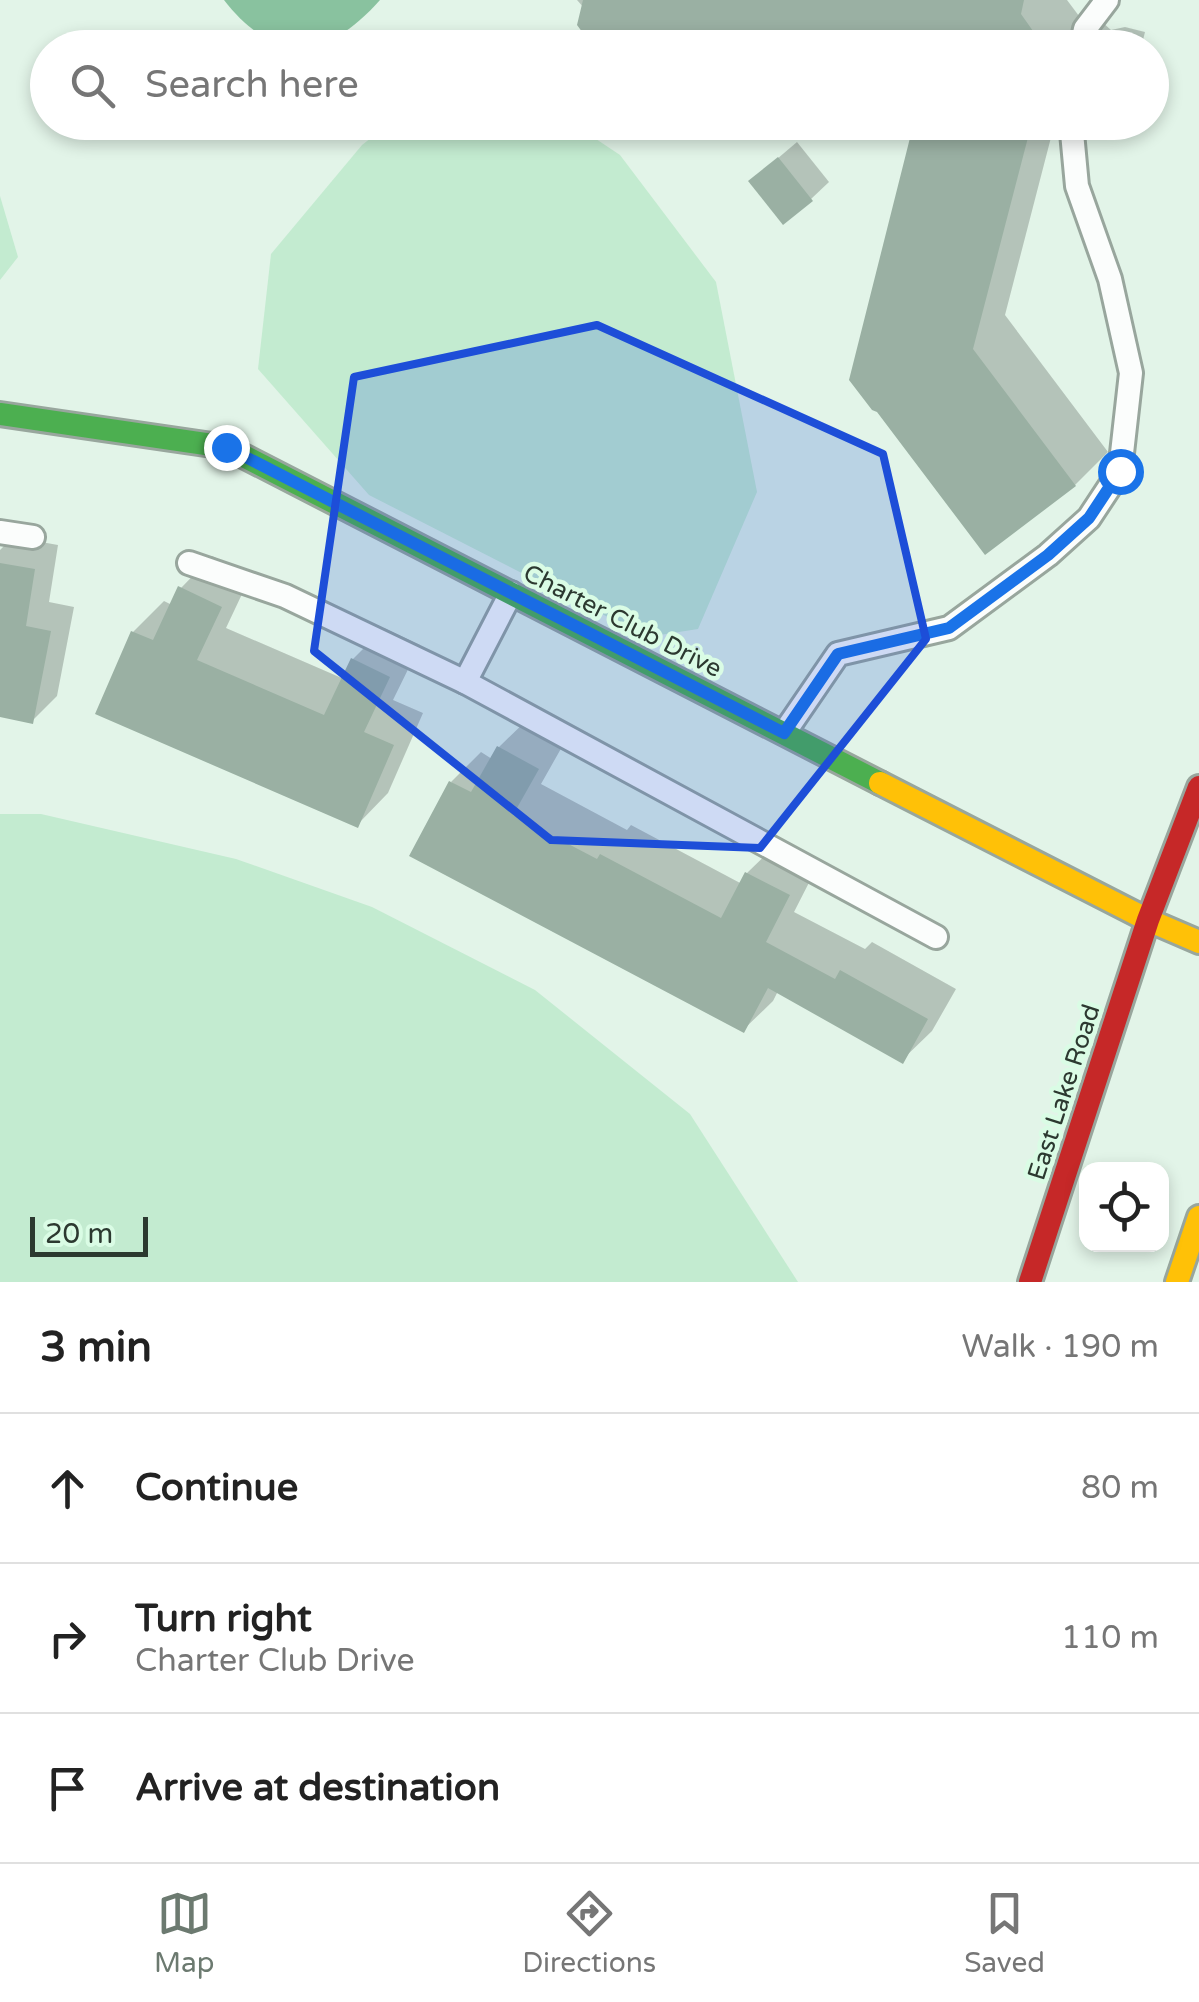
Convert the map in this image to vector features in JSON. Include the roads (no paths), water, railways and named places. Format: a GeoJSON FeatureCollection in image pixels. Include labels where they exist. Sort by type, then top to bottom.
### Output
{"type":"FeatureCollection","features":[{"type":"Feature","properties":{"kind":"street","name":"Charter Club Drive"},"geometry":{"type":"LineString","coordinates":[[0,414],[226,447],[1148,920],[1199,942]]}},
{"type":"Feature","properties":{"kind":"street","name":"East Lake Road"},"geometry":{"type":"LineString","coordinates":[[1030,1282],[1148,920],[1199,787]]}},
{"type":"Feature","properties":{"kind":"street"},"geometry":{"type":"LineString","coordinates":[[1177,1282],[1199,1217]]}},
{"type":"Feature","properties":{"kind":"lane"},"geometry":{"type":"LineString","coordinates":[[1086,30],[1107,0]]}},
{"type":"Feature","properties":{"kind":"lane"},"geometry":{"type":"LineString","coordinates":[[784,733],[838,654],[949,628],[1048,555],[1089,518],[1120,471],[1131,373],[1110,279],[1077,186],[1073,140]]}},
{"type":"Feature","properties":{"kind":"lane"},"geometry":{"type":"LineString","coordinates":[[0,532],[33,537]]}},
{"type":"Feature","properties":{"kind":"lane"},"geometry":{"type":"LineString","coordinates":[[190,563],[284,596],[465,682],[936,937]]}},
{"type":"Feature","properties":{"kind":"lane"},"geometry":{"type":"LineString","coordinates":[[465,682],[510,593]]}}]}
